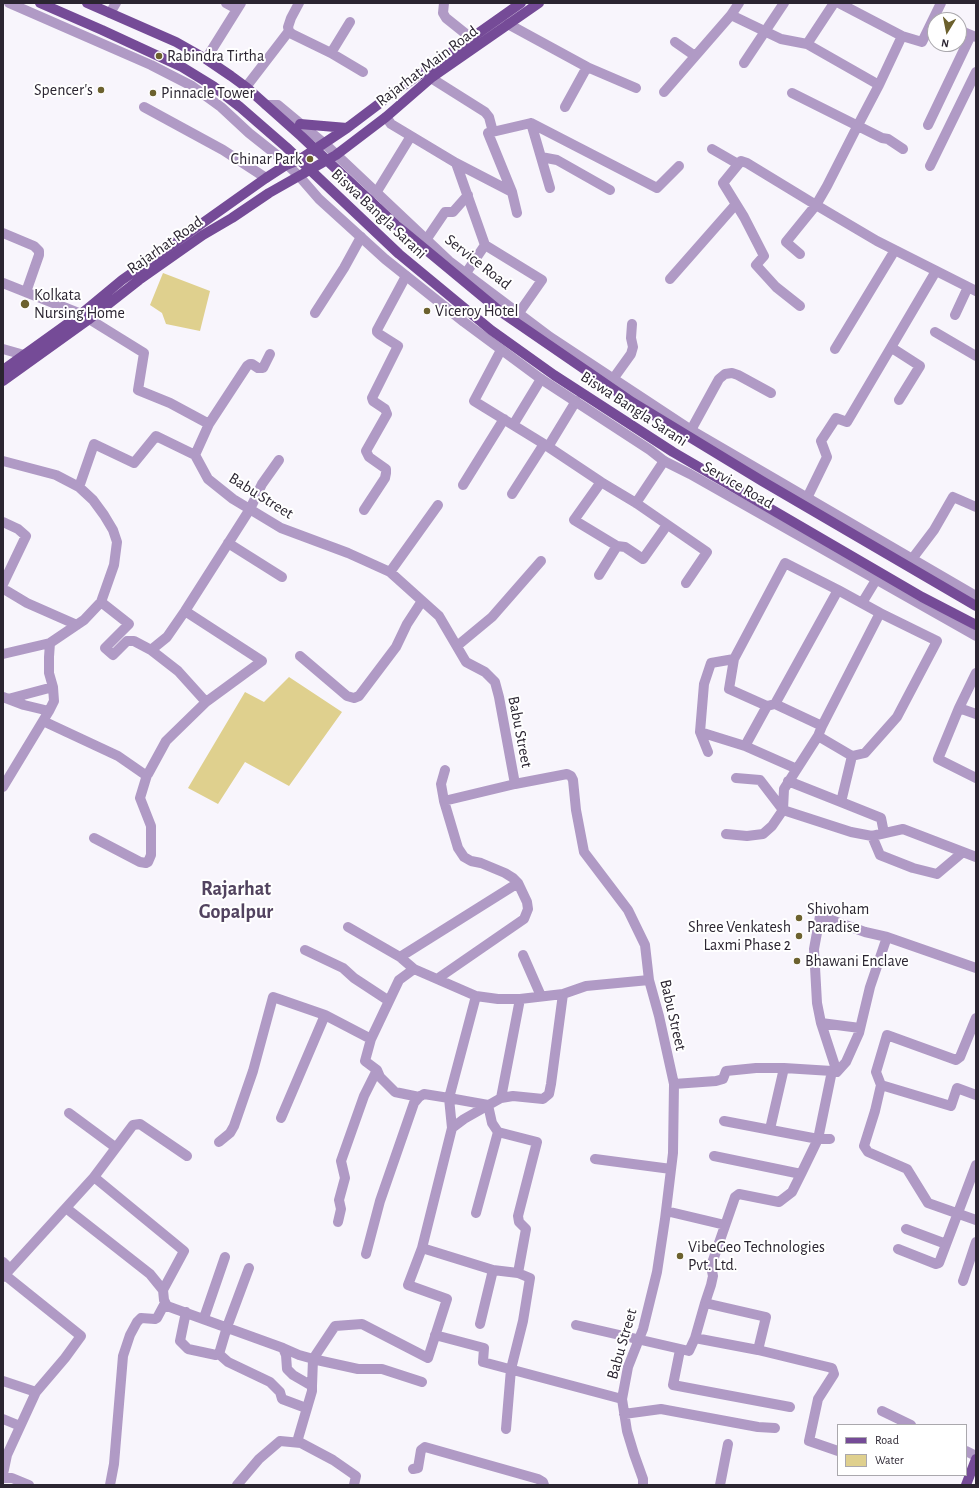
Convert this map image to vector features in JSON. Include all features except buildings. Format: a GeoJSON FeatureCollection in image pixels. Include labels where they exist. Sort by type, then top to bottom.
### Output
{"type":"FeatureCollection","features":[{"type":"Feature","properties":{"kind":"main road"},"geometry":{"type":"LineString","coordinates":[[40,3],[182,67],[202,78],[224,93],[310,170],[336,155]]}},
{"type":"Feature","properties":{"kind":"main road"},"geometry":{"type":"LineString","coordinates":[[88,3],[176,42],[206,59],[246,87],[315,149],[325,160]]}},
{"type":"Feature","properties":{"kind":"main road","name":"Rajarhat Main Road"},"geometry":{"type":"LineString","coordinates":[[315,149],[325,144],[396,91],[521,3]]}},
{"type":"Feature","properties":{"kind":"main road","name":"Rajarhat Main Road"},"geometry":{"type":"LineString","coordinates":[[336,155],[386,117],[431,78],[539,3]]}},
{"type":"Feature","properties":{"kind":"main road"},"geometry":{"type":"LineString","coordinates":[[300,124],[347,128]]}},
{"type":"Feature","properties":{"kind":"main road"},"geometry":{"type":"LineString","coordinates":[[299,160],[315,149]]}},
{"type":"Feature","properties":{"kind":"main road","name":"Rajarhat Road"},"geometry":{"type":"LineString","coordinates":[[3,381],[85,317],[122,280],[266,178],[286,165],[299,160]]}},
{"type":"Feature","properties":{"kind":"main road","name":"Biswa Bangla Sarani"},"geometry":{"type":"LineString","coordinates":[[325,160],[396,225],[516,317],[634,398],[762,481],[964,594],[976,606]]}},
{"type":"Feature","properties":{"kind":"main road","name":"Rajarhat Road"},"geometry":{"type":"LineString","coordinates":[[3,370],[85,317],[203,236],[269,193],[310,170]]}},
{"type":"Feature","properties":{"kind":"main road","name":"Biswa Bangla Sarani"},"geometry":{"type":"LineString","coordinates":[[310,170],[399,254],[491,330],[563,381],[672,452],[922,597],[976,625]]}},
{"type":"Feature","properties":{"kind":"main road"},"geometry":{"type":"LineString","coordinates":[[966,1485],[976,1459]]}},
{"type":"Feature","properties":{"kind":"street","name":"Service Road"},"geometry":{"type":"LineString","coordinates":[[9,3],[151,65],[192,86],[221,107],[278,156],[320,199],[406,276],[501,350],[541,379],[650,450],[664,461],[674,465],[976,636]]}},
{"type":"Feature","properties":{"kind":"street"},"geometry":{"type":"LineString","coordinates":[[110,13],[116,3]]}},
{"type":"Feature","properties":{"kind":"street"},"geometry":{"type":"LineString","coordinates":[[206,59],[239,6],[226,3]]}},
{"type":"Feature","properties":{"kind":"street"},"geometry":{"type":"LineString","coordinates":[[246,87],[289,31],[288,27],[291,18],[299,3]]}},
{"type":"Feature","properties":{"kind":"street"},"geometry":{"type":"LineString","coordinates":[[444,3],[443,13],[446,18],[471,38]]}},
{"type":"Feature","properties":{"kind":"street"},"geometry":{"type":"LineString","coordinates":[[664,92],[731,15],[739,3]]}},
{"type":"Feature","properties":{"kind":"street"},"geometry":{"type":"LineString","coordinates":[[744,63],[784,3]]}},
{"type":"Feature","properties":{"kind":"street"},"geometry":{"type":"LineString","coordinates":[[807,44],[834,3]]}},
{"type":"Feature","properties":{"kind":"street"},"geometry":{"type":"LineString","coordinates":[[839,3],[902,36],[922,42],[927,33]]}},
{"type":"Feature","properties":{"kind":"street"},"geometry":{"type":"LineString","coordinates":[[731,15],[781,39],[807,44],[880,85]]}},
{"type":"Feature","properties":{"kind":"street"},"geometry":{"type":"LineString","coordinates":[[331,53],[350,22]]}},
{"type":"Feature","properties":{"kind":"street"},"geometry":{"type":"LineString","coordinates":[[508,24],[587,67],[636,88]]}},
{"type":"Feature","properties":{"kind":"street"},"geometry":{"type":"LineString","coordinates":[[289,31],[363,72]]}},
{"type":"Feature","properties":{"kind":"street"},"geometry":{"type":"LineString","coordinates":[[800,254],[786,242],[816,205],[827,186],[880,85],[902,36]]}},
{"type":"Feature","properties":{"kind":"street"},"geometry":{"type":"LineString","coordinates":[[928,125],[974,36]]}},
{"type":"Feature","properties":{"kind":"street"},"geometry":{"type":"LineString","coordinates":[[675,42],[695,56]]}},
{"type":"Feature","properties":{"kind":"street"},"geometry":{"type":"LineString","coordinates":[[565,107],[587,67]]}},
{"type":"Feature","properties":{"kind":"street"},"geometry":{"type":"LineString","coordinates":[[930,166],[976,72]]}},
{"type":"Feature","properties":{"kind":"street"},"geometry":{"type":"LineString","coordinates":[[431,78],[485,112],[489,116],[493,132]]}},
{"type":"Feature","properties":{"kind":"street"},"geometry":{"type":"LineString","coordinates":[[792,93],[882,138],[888,139],[903,149]]}},
{"type":"Feature","properties":{"kind":"street","name":"Service Road"},"geometry":{"type":"LineString","coordinates":[[266,105],[278,105],[325,144],[426,240],[516,317],[550,337],[613,379],[634,398],[912,559],[964,594],[976,596]]}},
{"type":"Feature","properties":{"kind":"street"},"geometry":{"type":"LineString","coordinates":[[144,107],[199,136],[266,178]]}},
{"type":"Feature","properties":{"kind":"street"},"geometry":{"type":"LineString","coordinates":[[386,117],[391,124],[410,136],[456,163],[512,192]]}},
{"type":"Feature","properties":{"kind":"street"},"geometry":{"type":"LineString","coordinates":[[531,123],[550,188]]}},
{"type":"Feature","properties":{"kind":"street"},"geometry":{"type":"LineString","coordinates":[[517,213],[512,192],[488,134],[493,132],[531,123],[656,188],[679,166]]}},
{"type":"Feature","properties":{"kind":"street"},"geometry":{"type":"LineString","coordinates":[[376,193],[410,136]]}},
{"type":"Feature","properties":{"kind":"street"},"geometry":{"type":"LineString","coordinates":[[712,149],[738,164]]}},
{"type":"Feature","properties":{"kind":"street"},"geometry":{"type":"LineString","coordinates":[[541,157],[557,160],[610,190]]}},
{"type":"Feature","properties":{"kind":"street"},"geometry":{"type":"LineString","coordinates":[[800,306],[776,287],[756,265],[764,256],[723,182],[741,162],[747,163],[816,205],[895,250],[972,289],[955,315]]}},
{"type":"Feature","properties":{"kind":"street"},"geometry":{"type":"LineString","coordinates":[[456,163],[485,245],[542,280],[516,317]]}},
{"type":"Feature","properties":{"kind":"street"},"geometry":{"type":"LineString","coordinates":[[426,240],[445,212],[453,212],[468,195]]}},
{"type":"Feature","properties":{"kind":"street"},"geometry":{"type":"LineString","coordinates":[[670,279],[736,204]]}},
{"type":"Feature","properties":{"kind":"street"},"geometry":{"type":"LineString","coordinates":[[3,233],[34,246],[39,251],[39,255],[26,292]]}},
{"type":"Feature","properties":{"kind":"street"},"geometry":{"type":"LineString","coordinates":[[315,313],[344,268],[361,237]]}},
{"type":"Feature","properties":{"kind":"street"},"geometry":{"type":"LineString","coordinates":[[466,274],[485,245]]}},
{"type":"Feature","properties":{"kind":"street"},"geometry":{"type":"LineString","coordinates":[[835,349],[895,250]]}},
{"type":"Feature","properties":{"kind":"street"},"geometry":{"type":"LineString","coordinates":[[807,498],[827,457],[821,441],[836,418],[847,422],[936,271]]}},
{"type":"Feature","properties":{"kind":"street"},"geometry":{"type":"LineString","coordinates":[[364,510],[385,478],[386,473],[383,467],[368,457],[366,451],[387,414],[385,409],[372,398],[398,346],[379,334],[377,330],[406,276]]}},
{"type":"Feature","properties":{"kind":"street"},"geometry":{"type":"LineString","coordinates":[[3,283],[85,317],[144,353],[138,390],[170,403],[210,424]]}},
{"type":"Feature","properties":{"kind":"street"},"geometry":{"type":"LineString","coordinates":[[613,379],[631,354],[633,347],[631,338],[632,324]]}},
{"type":"Feature","properties":{"kind":"street"},"geometry":{"type":"LineString","coordinates":[[935,332],[976,356]]}},
{"type":"Feature","properties":{"kind":"street"},"geometry":{"type":"LineString","coordinates":[[892,348],[920,366],[899,400]]}},
{"type":"Feature","properties":{"kind":"street"},"geometry":{"type":"LineString","coordinates":[[3,349],[24,355]]}},
{"type":"Feature","properties":{"kind":"street"},"geometry":{"type":"LineString","coordinates":[[501,350],[474,401],[636,503],[707,552],[686,583]]}},
{"type":"Feature","properties":{"kind":"street"},"geometry":{"type":"LineString","coordinates":[[78,487],[94,444],[134,463],[156,436],[195,455],[210,424],[247,366],[252,364],[258,368],[263,368],[270,354]]}},
{"type":"Feature","properties":{"kind":"street"},"geometry":{"type":"LineString","coordinates":[[691,430],[716,384],[725,374],[732,373],[738,375],[771,393]]}},
{"type":"Feature","properties":{"kind":"street"},"geometry":{"type":"LineString","coordinates":[[513,425],[541,379]]}},
{"type":"Feature","properties":{"kind":"street"},"geometry":{"type":"LineString","coordinates":[[512,494],[576,401]]}},
{"type":"Feature","properties":{"kind":"street"},"geometry":{"type":"LineString","coordinates":[[463,485],[504,419]]}},
{"type":"Feature","properties":{"kind":"street"},"geometry":{"type":"LineString","coordinates":[[672,452],[674,465]]}},
{"type":"Feature","properties":{"kind":"street","name":"Babu Street"},"geometry":{"type":"LineString","coordinates":[[195,455],[208,479],[232,499],[281,528],[390,572],[439,616],[466,662],[485,672],[495,682],[514,784],[567,774],[571,776],[573,780],[576,810],[584,852],[628,910],[645,945],[649,980],[659,1016],[674,1084],[671,1169],[657,1272],[643,1328],[628,1367],[622,1399],[624,1414],[634,1454],[643,1479],[643,1485]]}},
{"type":"Feature","properties":{"kind":"street"},"geometry":{"type":"LineString","coordinates":[[151,650],[167,636],[185,611],[250,509],[262,484],[279,460]]}},
{"type":"Feature","properties":{"kind":"street"},"geometry":{"type":"LineString","coordinates":[[3,461],[56,475],[78,487],[93,500],[104,514],[113,530],[117,542],[114,565],[101,602],[84,620],[50,643],[3,654]]}},
{"type":"Feature","properties":{"kind":"street"},"geometry":{"type":"LineString","coordinates":[[636,503],[664,461]]}},
{"type":"Feature","properties":{"kind":"street"},"geometry":{"type":"LineString","coordinates":[[601,482],[574,520],[617,546],[625,547],[643,559],[667,525]]}},
{"type":"Feature","properties":{"kind":"street"},"geometry":{"type":"LineString","coordinates":[[912,559],[934,530],[953,497],[976,507]]}},
{"type":"Feature","properties":{"kind":"street"},"geometry":{"type":"LineString","coordinates":[[390,572],[438,506]]}},
{"type":"Feature","properties":{"kind":"street"},"geometry":{"type":"LineString","coordinates":[[3,522],[18,529],[26,536],[5,588],[27,603],[77,625]]}},
{"type":"Feature","properties":{"kind":"street"},"geometry":{"type":"LineString","coordinates":[[228,543],[282,577]]}},
{"type":"Feature","properties":{"kind":"street"},"geometry":{"type":"LineString","coordinates":[[600,575],[617,546]]}},
{"type":"Feature","properties":{"kind":"street"},"geometry":{"type":"LineString","coordinates":[[457,646],[492,616],[541,561]]}},
{"type":"Feature","properties":{"kind":"street"},"geometry":{"type":"LineString","coordinates":[[785,563],[937,641],[897,717],[865,753],[852,756],[820,731],[771,705],[729,689],[734,659],[785,563]]}},
{"type":"Feature","properties":{"kind":"street"},"geometry":{"type":"LineString","coordinates":[[862,603],[876,580]]}},
{"type":"Feature","properties":{"kind":"street"},"geometry":{"type":"LineString","coordinates":[[745,746],[771,705],[838,590]]}},
{"type":"Feature","properties":{"kind":"street"},"geometry":{"type":"LineString","coordinates":[[300,656],[347,696],[354,698],[359,696],[396,647],[407,624],[422,601]]}},
{"type":"Feature","properties":{"kind":"street"},"geometry":{"type":"LineString","coordinates":[[101,602],[129,624],[105,648],[109,652],[113,655],[127,641],[134,641],[151,650],[178,671],[206,702]]}},
{"type":"Feature","properties":{"kind":"street"},"geometry":{"type":"LineString","coordinates":[[94,838],[140,862],[148,862],[151,856],[151,826],[140,798],[147,775],[166,741],[206,702],[262,661],[185,611]]}},
{"type":"Feature","properties":{"kind":"street"},"geometry":{"type":"LineString","coordinates":[[726,834],[747,836],[763,834],[772,826],[783,810],[784,789],[788,781],[820,731],[880,613]]}},
{"type":"Feature","properties":{"kind":"street"},"geometry":{"type":"LineString","coordinates":[[3,787],[54,701],[50,672],[50,643]]}},
{"type":"Feature","properties":{"kind":"street"},"geometry":{"type":"LineString","coordinates":[[708,752],[700,732],[704,684],[711,663],[734,659]]}},
{"type":"Feature","properties":{"kind":"street"},"geometry":{"type":"LineString","coordinates":[[976,673],[959,708],[938,759],[976,778]]}},
{"type":"Feature","properties":{"kind":"street"},"geometry":{"type":"LineString","coordinates":[[6,698],[53,687]]}},
{"type":"Feature","properties":{"kind":"street"},"geometry":{"type":"LineString","coordinates":[[6,698],[49,711]]}},
{"type":"Feature","properties":{"kind":"street"},"geometry":{"type":"LineString","coordinates":[[959,708],[976,714]]}},
{"type":"Feature","properties":{"kind":"street"},"geometry":{"type":"LineString","coordinates":[[43,721],[118,756],[147,775]]}},
{"type":"Feature","properties":{"kind":"street"},"geometry":{"type":"LineString","coordinates":[[700,732],[745,746],[797,769]]}},
{"type":"Feature","properties":{"kind":"street"},"geometry":{"type":"LineString","coordinates":[[841,802],[852,756]]}},
{"type":"Feature","properties":{"kind":"street"},"geometry":{"type":"LineString","coordinates":[[437,979],[524,919],[528,909],[527,902],[518,883],[513,878],[481,863],[471,861],[464,857],[458,848],[444,801],[441,784],[445,770]]}},
{"type":"Feature","properties":{"kind":"street"},"geometry":{"type":"LineString","coordinates":[[736,778],[760,780],[783,810],[851,832],[872,836],[903,829],[976,858]]}},
{"type":"Feature","properties":{"kind":"street"},"geometry":{"type":"LineString","coordinates":[[788,781],[881,818],[884,834]]}},
{"type":"Feature","properties":{"kind":"street"},"geometry":{"type":"LineString","coordinates":[[444,801],[514,784]]}},
{"type":"Feature","properties":{"kind":"street"},"geometry":{"type":"LineString","coordinates":[[872,836],[880,855],[913,868],[936,874],[963,852]]}},
{"type":"Feature","properties":{"kind":"street"},"geometry":{"type":"LineString","coordinates":[[400,957],[518,883]]}},
{"type":"Feature","properties":{"kind":"street"},"geometry":{"type":"LineString","coordinates":[[576,1326],[688,1351],[695,1338],[713,1276],[711,1266],[735,1197],[739,1194],[779,1202],[792,1192],[818,1139],[835,1071],[816,1003],[814,949],[820,916],[865,932],[887,937],[976,968]]}},
{"type":"Feature","properties":{"kind":"street"},"geometry":{"type":"LineString","coordinates":[[348,927],[400,957],[414,969],[476,996],[498,999],[520,999],[563,994],[586,986],[649,980]]}},
{"type":"Feature","properties":{"kind":"street"},"geometry":{"type":"LineString","coordinates":[[674,1084],[716,1081],[723,1078],[726,1071],[756,1068],[835,1071],[846,1062],[860,1028],[870,987],[887,937]]}},
{"type":"Feature","properties":{"kind":"street"},"geometry":{"type":"LineString","coordinates":[[305,950],[344,968],[354,978],[389,1000]]}},
{"type":"Feature","properties":{"kind":"street"},"geometry":{"type":"LineString","coordinates":[[524,956],[541,996]]}},
{"type":"Feature","properties":{"kind":"street"},"geometry":{"type":"LineString","coordinates":[[414,969],[399,980],[371,1039],[365,1061],[377,1070],[380,1077],[395,1092],[418,1097]]}},
{"type":"Feature","properties":{"kind":"street"},"geometry":{"type":"LineString","coordinates":[[452,1128],[464,1119],[501,1098],[513,1096],[543,1099],[549,1094],[552,1084],[563,994]]}},
{"type":"Feature","properties":{"kind":"street"},"geometry":{"type":"LineString","coordinates":[[219,1142],[230,1133],[234,1126],[253,1071],[273,996],[325,1015],[371,1039]]}},
{"type":"Feature","properties":{"kind":"street"},"geometry":{"type":"LineString","coordinates":[[297,1442],[312,1391],[313,1359],[335,1326],[362,1324],[428,1358],[447,1299],[408,1286],[422,1248],[452,1128],[449,1098],[476,996]]}},
{"type":"Feature","properties":{"kind":"street"},"geometry":{"type":"LineString","coordinates":[[501,1098],[520,999]]}},
{"type":"Feature","properties":{"kind":"street"},"geometry":{"type":"LineString","coordinates":[[281,1118],[325,1015]]}},
{"type":"Feature","properties":{"kind":"street"},"geometry":{"type":"LineString","coordinates":[[976,1018],[960,1057],[956,1060],[887,1034],[876,1072],[880,1085],[875,1111],[864,1146],[868,1152],[907,1169],[928,1204],[976,1220]]}},
{"type":"Feature","properties":{"kind":"street"},"geometry":{"type":"LineString","coordinates":[[821,1023],[860,1028]]}},
{"type":"Feature","properties":{"kind":"street"},"geometry":{"type":"LineString","coordinates":[[770,1128],[784,1068]]}},
{"type":"Feature","properties":{"kind":"street"},"geometry":{"type":"LineString","coordinates":[[338,1222],[341,1209],[339,1200],[344,1178],[341,1166],[342,1161],[364,1096],[377,1070]]}},
{"type":"Feature","properties":{"kind":"street"},"geometry":{"type":"LineString","coordinates":[[880,1085],[951,1106],[957,1088],[975,1092]]}},
{"type":"Feature","properties":{"kind":"street"},"geometry":{"type":"LineString","coordinates":[[366,1254],[380,1201],[414,1103],[418,1097],[424,1094],[488,1105]]}},
{"type":"Feature","properties":{"kind":"street"},"geometry":{"type":"LineString","coordinates":[[488,1105],[492,1123],[498,1132],[537,1142],[518,1216],[519,1222],[526,1229],[518,1273]]}},
{"type":"Feature","properties":{"kind":"street"},"geometry":{"type":"LineString","coordinates":[[69,1113],[115,1147]]}},
{"type":"Feature","properties":{"kind":"street"},"geometry":{"type":"LineString","coordinates":[[724,1121],[770,1128],[818,1139],[830,1139]]}},
{"type":"Feature","properties":{"kind":"street"},"geometry":{"type":"LineString","coordinates":[[3,1474],[7,1455],[36,1392],[65,1358],[81,1336],[5,1271],[66,1208],[94,1176],[133,1125],[140,1124],[187,1156]]}},
{"type":"Feature","properties":{"kind":"street"},"geometry":{"type":"LineString","coordinates":[[476,1213],[498,1132]]}},
{"type":"Feature","properties":{"kind":"street"},"geometry":{"type":"LineString","coordinates":[[714,1156],[802,1174]]}},
{"type":"Feature","properties":{"kind":"street"},"geometry":{"type":"LineString","coordinates":[[595,1159],[671,1169]]}},
{"type":"Feature","properties":{"kind":"street"},"geometry":{"type":"LineString","coordinates":[[898,1249],[938,1264],[976,1165]]}},
{"type":"Feature","properties":{"kind":"street"},"geometry":{"type":"LineString","coordinates":[[94,1176],[184,1251],[163,1290]]}},
{"type":"Feature","properties":{"kind":"street"},"geometry":{"type":"LineString","coordinates":[[66,1208],[150,1274],[163,1290],[165,1303],[157,1318],[141,1318],[137,1322],[130,1335],[123,1356],[114,1464],[110,1485]]}},
{"type":"Feature","properties":{"kind":"street"},"geometry":{"type":"LineString","coordinates":[[666,1211],[725,1225]]}},
{"type":"Feature","properties":{"kind":"street"},"geometry":{"type":"LineString","coordinates":[[906,1230],[946,1244]]}},
{"type":"Feature","properties":{"kind":"street"},"geometry":{"type":"LineString","coordinates":[[962,1281],[976,1242]]}},
{"type":"Feature","properties":{"kind":"street"},"geometry":{"type":"LineString","coordinates":[[422,1248],[493,1270],[518,1273],[530,1278],[523,1321],[511,1369],[506,1429]]}},
{"type":"Feature","properties":{"kind":"street"},"geometry":{"type":"LineString","coordinates":[[204,1318],[225,1258]]}},
{"type":"Feature","properties":{"kind":"street"},"geometry":{"type":"LineString","coordinates":[[219,1354],[227,1327],[249,1268]]}},
{"type":"Feature","properties":{"kind":"street"},"geometry":{"type":"LineString","coordinates":[[480,1324],[493,1270]]}},
{"type":"Feature","properties":{"kind":"street"},"geometry":{"type":"LineString","coordinates":[[165,1303],[167,1306],[204,1318],[299,1355],[358,1369],[382,1369],[422,1382]]}},
{"type":"Feature","properties":{"kind":"street"},"geometry":{"type":"LineString","coordinates":[[704,1303],[766,1317],[758,1350]]}},
{"type":"Feature","properties":{"kind":"street"},"geometry":{"type":"LineString","coordinates":[[186,1312],[180,1342],[188,1349],[216,1355],[219,1354],[228,1362],[270,1382],[280,1392],[282,1399],[306,1408]]}},
{"type":"Feature","properties":{"kind":"street"},"geometry":{"type":"LineString","coordinates":[[435,1335],[484,1348],[483,1362],[622,1399]]}},
{"type":"Feature","properties":{"kind":"street"},"geometry":{"type":"LineString","coordinates":[[695,1338],[758,1350],[832,1368],[834,1374],[818,1399],[809,1441],[837,1451]]}},
{"type":"Feature","properties":{"kind":"street"},"geometry":{"type":"LineString","coordinates":[[282,1348],[286,1355],[287,1369],[293,1375],[312,1386]]}},
{"type":"Feature","properties":{"kind":"street"},"geometry":{"type":"LineString","coordinates":[[680,1350],[673,1385],[790,1408]]}},
{"type":"Feature","properties":{"kind":"street"},"geometry":{"type":"LineString","coordinates":[[3,1381],[36,1392]]}},
{"type":"Feature","properties":{"kind":"street"},"geometry":{"type":"LineString","coordinates":[[624,1414],[661,1409],[758,1427],[775,1428]]}},
{"type":"Feature","properties":{"kind":"street"},"geometry":{"type":"LineString","coordinates":[[882,1411],[909,1424]]}},
{"type":"Feature","properties":{"kind":"street"},"geometry":{"type":"LineString","coordinates":[[3,1419],[20,1426]]}},
{"type":"Feature","properties":{"kind":"street"},"geometry":{"type":"LineString","coordinates":[[237,1485],[259,1459],[280,1442],[301,1443],[334,1460],[356,1476],[354,1485]]}},
{"type":"Feature","properties":{"kind":"street"},"geometry":{"type":"LineString","coordinates":[[720,1485],[728,1444]]}},
{"type":"Feature","properties":{"kind":"street"},"geometry":{"type":"LineString","coordinates":[[413,1469],[418,1468],[421,1450],[425,1447],[538,1479],[543,1482],[544,1485]]}},
{"type":"Feature","properties":{"kind":"street"},"geometry":{"type":"LineString","coordinates":[[967,1452],[976,1456]]}},
{"type":"Feature","properties":{"kind":"street"},"geometry":{"type":"LineString","coordinates":[[3,1478],[12,1478],[29,1485]]}},
{"type":"Feature","properties":{"kind":"water"},"geometry":{"type":"Polygon","coordinates":[[[163,273],[210,291],[200,331],[166,324],[162,313],[150,305],[163,273]]]}},
{"type":"Feature","properties":{"kind":"water"},"geometry":{"type":"Polygon","coordinates":[[[289,677],[342,712],[289,786],[245,762],[218,804],[188,788],[245,692],[264,702],[289,677]]]}},
{"type":"Feature","properties":{"kind":"place","name":"Rabindra Tirtha"},"geometry":{"type":"Point","coordinates":[159,56]}},
{"type":"Feature","properties":{"kind":"place","name":"Spencer's"},"geometry":{"type":"Point","coordinates":[101,90]}},
{"type":"Feature","properties":{"kind":"place","name":"Pinnacle Tower"},"geometry":{"type":"Point","coordinates":[153,93]}},
{"type":"Feature","properties":{"kind":"place","name":"Chinar Park"},"geometry":{"type":"Point","coordinates":[310,159]}},
{"type":"Feature","properties":{"kind":"place","name":"Kolkata Nursing Home"},"geometry":{"type":"Point","coordinates":[25,304]}},
{"type":"Feature","properties":{"kind":"place","name":"Viceroy Hotel"},"geometry":{"type":"Point","coordinates":[427,311]}},
{"type":"Feature","properties":{"kind":"place","name":"Shivoham Paradise"},"geometry":{"type":"Point","coordinates":[799,918]}},
{"type":"Feature","properties":{"kind":"place","name":"Shree Venkatesh Laxmi Phase 2"},"geometry":{"type":"Point","coordinates":[799,936]}},
{"type":"Feature","properties":{"kind":"place","name":"Bhawani Enclave"},"geometry":{"type":"Point","coordinates":[797,961]}},
{"type":"Feature","properties":{"kind":"place","name":"VibeGeo Technologies Pvt. Ltd."},"geometry":{"type":"Point","coordinates":[680,1256]}},
{"type":"Feature","properties":{"kind":"district","name":"Rajarhat Gopalpur"},"geometry":{"type":"Point","coordinates":[236,900]}}]}
